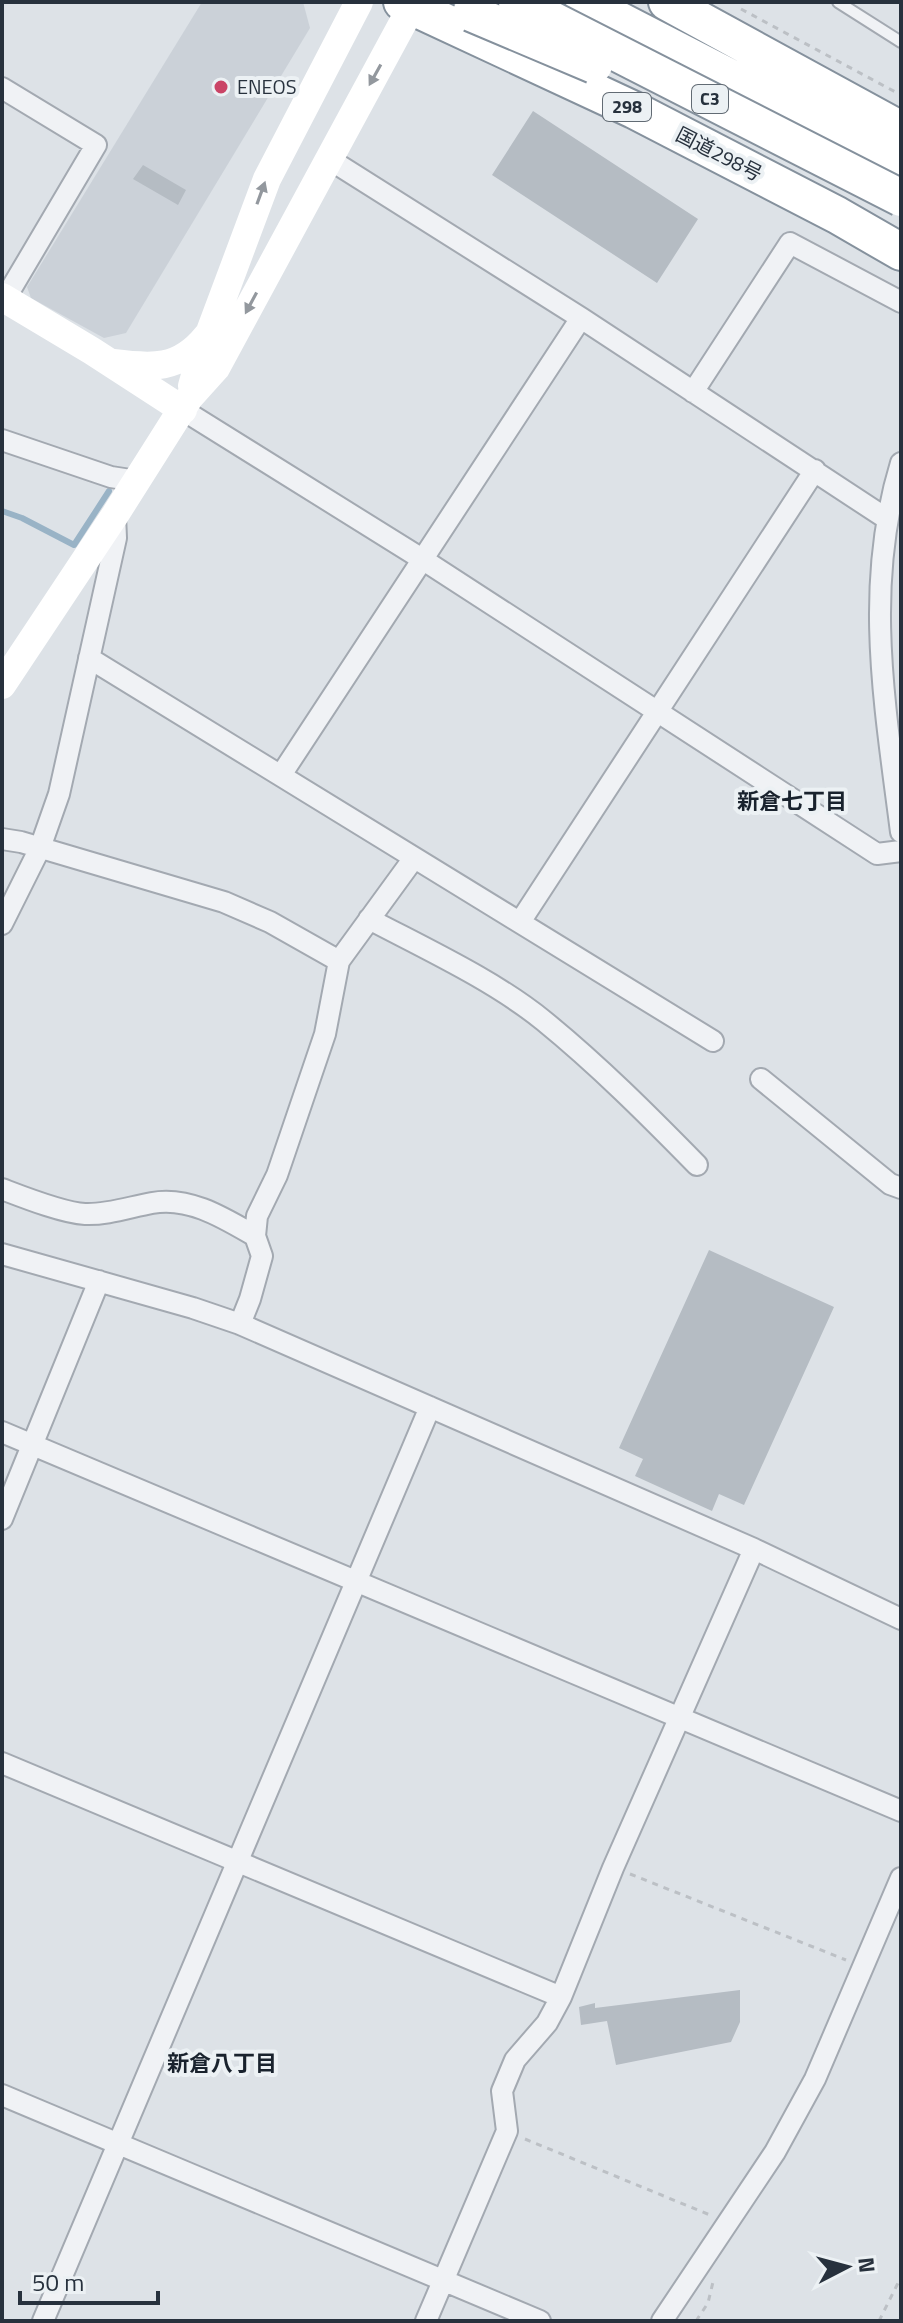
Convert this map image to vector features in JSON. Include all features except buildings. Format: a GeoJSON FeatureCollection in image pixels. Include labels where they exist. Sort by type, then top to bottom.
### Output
{"type":"FeatureCollection","features":[{"type":"Feature","properties":{"kind":"highway"},"geometry":{"type":"LineString","coordinates":[[520,2],[634,110]]}},
{"type":"Feature","properties":{"kind":"highway","name":"C3"},"geometry":{"type":"LineString","coordinates":[[520,2],[901,198]]}},
{"type":"Feature","properties":{"kind":"highway","name":"C3"},"geometry":{"type":"LineString","coordinates":[[584,2],[901,165]]}},
{"type":"Feature","properties":{"kind":"highway"},"geometry":{"type":"LineString","coordinates":[[635,2],[745,65],[901,165]]}},
{"type":"Feature","properties":{"kind":"highway"},"geometry":{"type":"LineString","coordinates":[[667,2],[899,111]]}},
{"type":"Feature","properties":{"kind":"highway"},"geometry":{"type":"LineString","coordinates":[[694,2],[899,111]]}},
{"type":"Feature","properties":{"kind":"highway"},"geometry":{"type":"LineString","coordinates":[[418,3],[646,87],[829,160]]}},
{"type":"Feature","properties":{"kind":"highway","name":"国道298号"},"geometry":{"type":"LineString","coordinates":[[418,3],[634,110],[837,215],[901,252]]}},
{"type":"Feature","properties":{"kind":"highway"},"geometry":{"type":"LineString","coordinates":[[837,215],[901,242]]}},
{"type":"Feature","properties":{"kind":"street"},"geometry":{"type":"LineString","coordinates":[[186,404],[267,179],[359,2]]}},
{"type":"Feature","properties":{"kind":"street"},"geometry":{"type":"LineString","coordinates":[[2,685],[186,404],[216,368],[418,3]]}},
{"type":"Feature","properties":{"kind":"street"},"geometry":{"type":"LineString","coordinates":[[2,88],[96,145],[3,298],[108,362],[186,404],[877,854],[901,851]]}},
{"type":"Feature","properties":{"kind":"street"},"geometry":{"type":"LineString","coordinates":[[329,159],[581,318],[887,519]]}},
{"type":"Feature","properties":{"kind":"street"},"geometry":{"type":"LineString","coordinates":[[693,392],[790,243],[901,302]]}},
{"type":"Feature","properties":{"kind":"street"},"geometry":{"type":"LineString","coordinates":[[281,775],[581,318]]}},
{"type":"Feature","properties":{"kind":"street"},"geometry":{"type":"LineString","coordinates":[[108,362],[150,366],[175,362],[201,343],[212,326]]}},
{"type":"Feature","properties":{"kind":"street"},"geometry":{"type":"LineString","coordinates":[[2,440],[111,477],[137,481]]}},
{"type":"Feature","properties":{"kind":"street"},"geometry":{"type":"LineString","coordinates":[[901,463],[887,519],[878,620],[885,708],[901,832]]}},
{"type":"Feature","properties":{"kind":"street"},"geometry":{"type":"LineString","coordinates":[[520,922],[815,470]]}},
{"type":"Feature","properties":{"kind":"street"},"geometry":{"type":"LineString","coordinates":[[2,924],[40,848],[59,794],[116,538],[115,515]]}},
{"type":"Feature","properties":{"kind":"street"},"geometry":{"type":"LineString","coordinates":[[89,658],[713,1041]]}},
{"type":"Feature","properties":{"kind":"street"},"geometry":{"type":"LineString","coordinates":[[2,839],[224,902],[270,922],[339,961]]}},
{"type":"Feature","properties":{"kind":"street"},"geometry":{"type":"LineString","coordinates":[[240,1324],[262,1256],[255,1236],[257,1216],[277,1175],[325,1034],[339,961],[414,858]]}},
{"type":"Feature","properties":{"kind":"street"},"geometry":{"type":"LineString","coordinates":[[369,919],[453,963],[543,1020],[631,1099],[697,1165]]}},
{"type":"Feature","properties":{"kind":"street"},"geometry":{"type":"LineString","coordinates":[[761,1079],[890,1184],[901,1188]]}},
{"type":"Feature","properties":{"kind":"street"},"geometry":{"type":"LineString","coordinates":[[2,1189],[83,1214],[117,1211],[155,1202],[178,1202],[222,1217],[255,1236]]}},
{"type":"Feature","properties":{"kind":"street"},"geometry":{"type":"LineString","coordinates":[[2,1254],[240,1324],[754,1549],[901,1619]]}},
{"type":"Feature","properties":{"kind":"street"},"geometry":{"type":"LineString","coordinates":[[2,1519],[99,1281]]}},
{"type":"Feature","properties":{"kind":"street"},"geometry":{"type":"LineString","coordinates":[[43,2321],[430,1407]]}},
{"type":"Feature","properties":{"kind":"street"},"geometry":{"type":"LineString","coordinates":[[2,1432],[901,1811]]}},
{"type":"Feature","properties":{"kind":"street"},"geometry":{"type":"LineString","coordinates":[[426,2321],[507,2131],[502,2091],[515,2060],[547,2023],[561,1997],[613,1868],[754,1549]]}},
{"type":"Feature","properties":{"kind":"street"},"geometry":{"type":"LineString","coordinates":[[2,1763],[561,1997]]}},
{"type":"Feature","properties":{"kind":"street"},"geometry":{"type":"LineString","coordinates":[[662,2321],[775,2152],[815,2079],[901,1878]]}},
{"type":"Feature","properties":{"kind":"street"},"geometry":{"type":"LineString","coordinates":[[2,2095],[540,2321]]}},
{"type":"Feature","properties":{"kind":"lane"},"geometry":{"type":"LineString","coordinates":[[838,2],[901,42]]}},
{"type":"Feature","properties":{"kind":"path"},"geometry":{"type":"LineString","coordinates":[[741,9],[899,111]]}},
{"type":"Feature","properties":{"kind":"path"},"geometry":{"type":"LineString","coordinates":[[613,1868],[864,1967]]}},
{"type":"Feature","properties":{"kind":"path"},"geometry":{"type":"LineString","coordinates":[[507,2131],[728,2222]]}},
{"type":"Feature","properties":{"kind":"path"},"geometry":{"type":"LineString","coordinates":[[879,2321],[901,2277]]}},
{"type":"Feature","properties":{"kind":"shaded area","name":"ENEOS"},"geometry":{"type":"Polygon","coordinates":[[[202,2],[303,2],[310,28],[126,333],[104,338],[31,298],[27,287],[202,2]]]}},
{"type":"Feature","properties":{"kind":"waterway"},"geometry":{"type":"LineString","coordinates":[[2,511],[74,545],[109,491]]}},
{"type":"Feature","properties":{"kind":"place","name":"ENEOS"},"geometry":{"type":"Point","coordinates":[221,87]}},
{"type":"Feature","properties":{"kind":"district","name":"新倉七丁目"},"geometry":{"type":"Point","coordinates":[792,801]}},
{"type":"Feature","properties":{"kind":"district","name":"新倉八丁目"},"geometry":{"type":"Point","coordinates":[222,2063]}}]}
